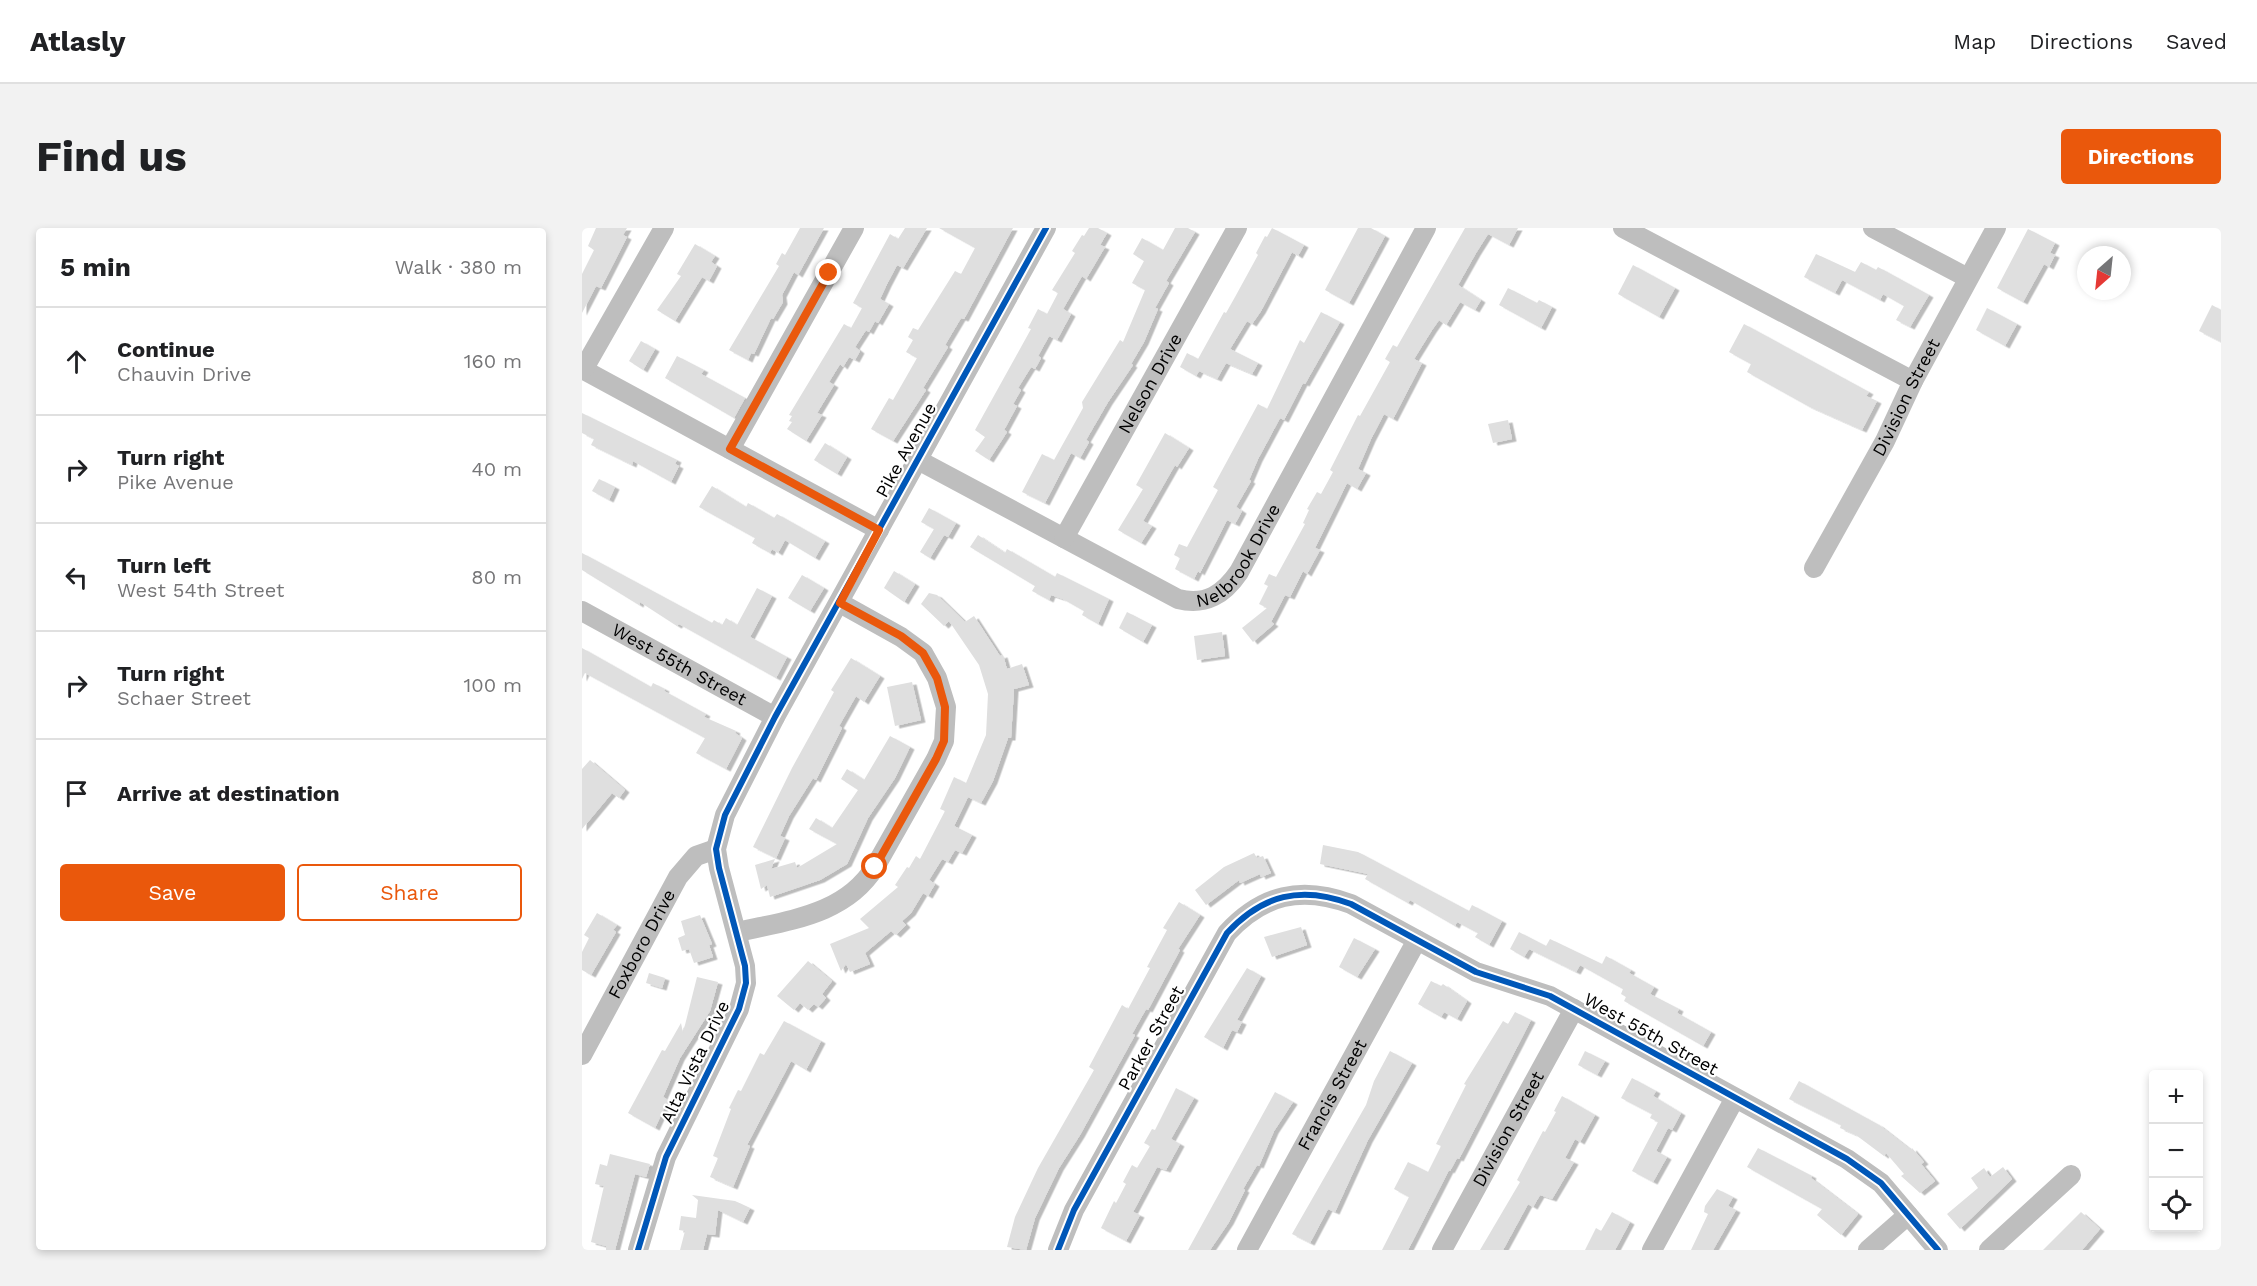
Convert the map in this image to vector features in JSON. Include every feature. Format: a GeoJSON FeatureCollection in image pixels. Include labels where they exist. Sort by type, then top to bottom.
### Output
{"type":"FeatureCollection","features":[{"type":"Feature","properties":{"kind":"street"},"geometry":{"type":"LineString","coordinates":[[664,228],[582,370],[879,530]]}},
{"type":"Feature","properties":{"kind":"street"},"geometry":{"type":"LineString","coordinates":[[730,449],[854,228]]}},
{"type":"Feature","properties":{"kind":"street","name":"Pike Avenue"},"geometry":{"type":"LineString","coordinates":[[717,849],[719,829],[731,800],[1046,228]]}},
{"type":"Feature","properties":{"kind":"street","name":"Nelson Drive"},"geometry":{"type":"LineString","coordinates":[[1064,538],[1238,228]]}},
{"type":"Feature","properties":{"kind":"street","name":"Nelbrook Drive"},"geometry":{"type":"LineString","coordinates":[[918,460],[1178,599],[1191,602],[1205,600],[1223,591],[1239,572],[1426,228]]}},
{"type":"Feature","properties":{"kind":"street"},"geometry":{"type":"LineString","coordinates":[[1623,228],[1913,381]]}},
{"type":"Feature","properties":{"kind":"street"},"geometry":{"type":"LineString","coordinates":[[1873,228],[1968,278]]}},
{"type":"Feature","properties":{"kind":"street","name":"Division Street"},"geometry":{"type":"LineString","coordinates":[[1814,568],[1885,441],[1913,381],[1996,228]]}},
{"type":"Feature","properties":{"kind":"street"},"geometry":{"type":"LineString","coordinates":[[738,932],[814,914],[852,895],[866,882],[875,867],[944,741],[946,714],[942,691],[923,653],[901,636],[840,603]]}},
{"type":"Feature","properties":{"kind":"street","name":"West 55th Street"},"geometry":{"type":"LineString","coordinates":[[582,611],[775,717]]}},
{"type":"Feature","properties":{"kind":"street","name":"Alta Vista Drive"},"geometry":{"type":"LineString","coordinates":[[638,1250],[666,1157],[742,1002],[745,966],[738,932],[719,868],[717,849]]}},
{"type":"Feature","properties":{"kind":"street","name":"Foxboro Drive"},"geometry":{"type":"LineString","coordinates":[[582,1054],[678,877],[696,856],[717,849]]}},
{"type":"Feature","properties":{"kind":"street","name":"West 55th Street"},"geometry":{"type":"LineString","coordinates":[[1318,895],[1351,904],[1492,979],[1536,990],[1574,1009],[1868,1173],[1938,1250]]}},
{"type":"Feature","properties":{"kind":"street","name":"Parker Street"},"geometry":{"type":"LineString","coordinates":[[1058,1250],[1074,1210],[1227,933],[1240,919],[1264,903],[1287,896],[1318,895]]}},
{"type":"Feature","properties":{"kind":"street","name":"Francis Street"},"geometry":{"type":"LineString","coordinates":[[1247,1250],[1417,940]]}},
{"type":"Feature","properties":{"kind":"street","name":"Division Street"},"geometry":{"type":"LineString","coordinates":[[1442,1250],[1574,1009]]}},
{"type":"Feature","properties":{"kind":"street"},"geometry":{"type":"LineString","coordinates":[[1652,1250],[1735,1098]]}},
{"type":"Feature","properties":{"kind":"street"},"geometry":{"type":"LineString","coordinates":[[1989,1250],[2071,1175]]}},
{"type":"Feature","properties":{"kind":"street"},"geometry":{"type":"LineString","coordinates":[[1868,1250],[1908,1215]]}},
{"type":"Feature","properties":{"kind":"building"},"geometry":{"type":"Polygon","coordinates":[[[596,228],[627,228],[623,235],[627,237],[601,288],[596,286],[582,313],[582,274],[594,250],[588,246],[596,228]]]}},
{"type":"Feature","properties":{"kind":"building"},"geometry":{"type":"Polygon","coordinates":[[[800,228],[824,228],[798,275],[794,272],[782,295],[783,302],[773,319],[771,318],[754,354],[751,353],[748,360],[729,350],[779,266],[776,264],[782,253],[785,255],[800,228]]]}},
{"type":"Feature","properties":{"kind":"building"},"geometry":{"type":"Polygon","coordinates":[[[905,228],[927,228],[903,268],[897,265],[880,299],[889,304],[878,323],[875,321],[869,332],[866,330],[855,347],[860,351],[855,360],[849,357],[843,367],[840,364],[829,382],[834,385],[817,413],[822,415],[806,441],[787,429],[792,422],[789,421],[792,416],[789,415],[844,324],[851,328],[862,308],[853,303],[890,234],[898,239],[905,228]]]}},
{"type":"Feature","properties":{"kind":"building"},"geometry":{"type":"Polygon","coordinates":[[[939,228],[1013,228],[964,319],[961,318],[945,345],[948,347],[923,388],[926,390],[893,441],[871,429],[889,398],[893,400],[917,358],[906,352],[913,340],[908,337],[913,328],[918,330],[955,271],[961,274],[975,248],[939,228]]]}},
{"type":"Feature","properties":{"kind":"building"},"geometry":{"type":"Polygon","coordinates":[[[1089,228],[1098,228],[1107,233],[1100,245],[1105,247],[1086,279],[1082,276],[1063,309],[1071,314],[1057,340],[1049,336],[1038,356],[1041,358],[1035,369],[1031,367],[1018,388],[1021,390],[1013,404],[1017,406],[1004,430],[1007,432],[989,460],[975,451],[985,437],[975,430],[1031,329],[1028,328],[1038,309],[1047,314],[1058,293],[1052,290],[1075,253],[1072,251],[1089,228]]]}},
{"type":"Feature","properties":{"kind":"building"},"geometry":{"type":"Polygon","coordinates":[[[1175,228],[1188,228],[1195,232],[1166,281],[1169,283],[1155,308],[1158,309],[1144,342],[1131,364],[1133,365],[1086,440],[1089,442],[1080,458],[1071,453],[1045,503],[1022,492],[1042,454],[1054,460],[1083,408],[1082,402],[1120,340],[1123,342],[1145,290],[1132,283],[1144,261],[1133,254],[1142,238],[1163,250],[1175,228]]]}},
{"type":"Feature","properties":{"kind":"building"},"geometry":{"type":"Polygon","coordinates":[[[1272,228],[1304,245],[1298,256],[1292,252],[1261,311],[1252,324],[1247,321],[1230,349],[1258,363],[1252,374],[1226,363],[1217,379],[1199,371],[1196,376],[1180,367],[1187,353],[1198,359],[1258,255],[1256,253],[1265,236],[1267,237],[1272,228]]]}},
{"type":"Feature","properties":{"kind":"building"},"geometry":{"type":"Polygon","coordinates":[[[1358,228],[1371,228],[1385,236],[1349,303],[1325,290],[1358,228]]]}},
{"type":"Feature","properties":{"kind":"building"},"geometry":{"type":"Polygon","coordinates":[[[1465,228],[1518,228],[1509,245],[1488,234],[1458,285],[1481,300],[1475,310],[1460,302],[1446,325],[1439,320],[1432,330],[1414,359],[1422,363],[1393,419],[1384,414],[1371,439],[1358,469],[1366,473],[1357,489],[1347,483],[1315,548],[1320,550],[1307,574],[1303,571],[1290,597],[1285,595],[1271,622],[1274,624],[1253,642],[1242,628],[1267,608],[1259,604],[1268,586],[1264,584],[1269,574],[1276,577],[1305,524],[1303,523],[1309,510],[1307,509],[1317,492],[1321,494],[1333,472],[1330,470],[1358,415],[1360,416],[1390,362],[1385,359],[1393,345],[1397,347],[1465,228]]]}},
{"type":"Feature","properties":{"kind":"building"},"geometry":{"type":"Polygon","coordinates":[[[2028,229],[2055,243],[2050,253],[2055,255],[2049,267],[2044,264],[2023,302],[1997,288],[2028,229]]]}},
{"type":"Feature","properties":{"kind":"building"},"geometry":{"type":"Polygon","coordinates":[[[695,244],[715,256],[711,262],[717,266],[709,281],[702,277],[675,321],[657,310],[681,276],[677,274],[695,244]]]}},
{"type":"Feature","properties":{"kind":"building"},"geometry":{"type":"Polygon","coordinates":[[[1816,254],[1855,272],[1861,262],[1876,270],[1878,267],[1929,295],[1910,327],[1896,320],[1904,306],[1883,294],[1880,300],[1842,280],[1835,293],[1804,277],[1816,254]]]}},
{"type":"Feature","properties":{"kind":"building"},"geometry":{"type":"Polygon","coordinates":[[[1633,265],[1675,288],[1659,317],[1618,294],[1633,265]]]}},
{"type":"Feature","properties":{"kind":"building"},"geometry":{"type":"Polygon","coordinates":[[[1508,288],[1537,303],[1539,300],[1552,307],[1541,328],[1499,305],[1508,288]]]}},
{"type":"Feature","properties":{"kind":"building"},"geometry":{"type":"Polygon","coordinates":[[[2212,305],[2221,310],[2221,342],[2199,331],[2212,305]]]}},
{"type":"Feature","properties":{"kind":"building"},"geometry":{"type":"Polygon","coordinates":[[[1987,308],[2017,324],[2005,346],[1976,330],[1987,308]]]}},
{"type":"Feature","properties":{"kind":"building"},"geometry":{"type":"Polygon","coordinates":[[[1321,312],[1340,322],[1305,384],[1303,383],[1284,420],[1280,418],[1258,459],[1249,480],[1251,481],[1236,507],[1242,511],[1235,524],[1227,520],[1200,573],[1198,571],[1194,579],[1175,569],[1180,558],[1174,555],[1179,544],[1187,547],[1218,490],[1213,487],[1258,404],[1267,409],[1300,340],[1304,343],[1321,312]]]}},
{"type":"Feature","properties":{"kind":"building"},"geometry":{"type":"Polygon","coordinates":[[[1744,324],[1869,392],[1866,396],[1877,401],[1862,430],[1808,406],[1747,372],[1751,364],[1729,352],[1744,324]]]}},
{"type":"Feature","properties":{"kind":"building"},"geometry":{"type":"Polygon","coordinates":[[[641,341],[655,349],[643,370],[629,361],[641,341]]]}},
{"type":"Feature","properties":{"kind":"building"},"geometry":{"type":"Polygon","coordinates":[[[677,356],[704,370],[701,374],[745,398],[734,418],[665,378],[677,356]]]}},
{"type":"Feature","properties":{"kind":"building"},"geometry":{"type":"Polygon","coordinates":[[[582,413],[677,460],[675,464],[679,466],[671,482],[633,461],[632,465],[591,445],[594,439],[582,433],[582,413]]]}},
{"type":"Feature","properties":{"kind":"building"},"geometry":{"type":"Polygon","coordinates":[[[1508,420],[1512,439],[1493,443],[1488,424],[1508,420]]]}},
{"type":"Feature","properties":{"kind":"building"},"geometry":{"type":"Polygon","coordinates":[[[1165,433],[1189,448],[1177,467],[1175,465],[1143,521],[1152,526],[1141,543],[1118,530],[1143,489],[1136,485],[1165,433]]]}},
{"type":"Feature","properties":{"kind":"building"},"geometry":{"type":"Polygon","coordinates":[[[825,443],[847,457],[837,474],[814,460],[825,443]]]}},
{"type":"Feature","properties":{"kind":"building"},"geometry":{"type":"Polygon","coordinates":[[[599,479],[615,487],[609,500],[592,491],[599,479]]]}},
{"type":"Feature","properties":{"kind":"building"},"geometry":{"type":"Polygon","coordinates":[[[712,486],[746,507],[748,503],[774,518],[777,514],[825,541],[815,558],[785,540],[778,553],[772,549],[770,553],[752,543],[755,538],[699,507],[712,486]]]}},
{"type":"Feature","properties":{"kind":"building"},"geometry":{"type":"Polygon","coordinates":[[[929,508],[956,523],[948,537],[944,535],[930,558],[920,552],[934,529],[921,522],[929,508]]]}},
{"type":"Feature","properties":{"kind":"building"},"geometry":{"type":"Polygon","coordinates":[[[978,535],[1005,553],[1007,549],[1055,577],[1057,573],[1109,599],[1098,624],[1082,615],[1084,611],[1063,599],[1051,595],[1049,600],[1032,591],[1035,586],[970,547],[978,535]]]}},
{"type":"Feature","properties":{"kind":"building"},"geometry":{"type":"Polygon","coordinates":[[[582,553],[712,623],[714,620],[722,625],[726,618],[737,625],[757,588],[772,596],[750,637],[787,657],[776,678],[679,624],[677,626],[640,602],[639,605],[582,570],[582,553]]]}},
{"type":"Feature","properties":{"kind":"building"},"geometry":{"type":"Polygon","coordinates":[[[894,571],[915,584],[904,602],[884,588],[894,571]]]}},
{"type":"Feature","properties":{"kind":"building"},"geometry":{"type":"Polygon","coordinates":[[[802,575],[824,588],[810,611],[788,598],[802,575]]]}},
{"type":"Feature","properties":{"kind":"building"},"geometry":{"type":"Polygon","coordinates":[[[929,593],[937,595],[965,622],[974,616],[1000,656],[1003,655],[1007,669],[1022,664],[1029,685],[1014,689],[1011,738],[1008,738],[993,781],[981,803],[968,797],[954,826],[972,835],[962,853],[955,850],[948,862],[942,859],[929,880],[935,884],[928,896],[923,893],[911,913],[902,921],[906,925],[896,935],[891,931],[865,953],[870,964],[850,972],[846,964],[841,971],[830,944],[869,928],[860,919],[898,887],[895,885],[916,856],[920,859],[945,811],[940,809],[954,777],[966,783],[986,735],[988,694],[979,665],[949,621],[944,626],[921,604],[929,593]]]}},
{"type":"Feature","properties":{"kind":"building"},"geometry":{"type":"Polygon","coordinates":[[[1127,612],[1152,625],[1143,642],[1119,628],[1127,612]]]}},
{"type":"Feature","properties":{"kind":"building"},"geometry":{"type":"Polygon","coordinates":[[[1222,632],[1225,656],[1197,660],[1194,636],[1222,632]]]}},
{"type":"Feature","properties":{"kind":"building"},"geometry":{"type":"Polygon","coordinates":[[[582,648],[651,687],[653,683],[665,689],[664,691],[706,714],[704,717],[736,731],[735,733],[742,738],[726,769],[696,753],[705,738],[585,673],[582,679],[582,648]]]}},
{"type":"Feature","properties":{"kind":"building"},"geometry":{"type":"Polygon","coordinates":[[[851,658],[880,676],[864,702],[856,696],[839,726],[842,728],[816,780],[813,778],[789,816],[780,836],[785,838],[776,858],[753,847],[792,768],[834,692],[831,690],[851,658]]]}},
{"type":"Feature","properties":{"kind":"building"},"geometry":{"type":"Polygon","coordinates":[[[912,682],[921,720],[895,726],[887,687],[912,682]]]}},
{"type":"Feature","properties":{"kind":"building"},"geometry":{"type":"Polygon","coordinates":[[[890,736],[910,747],[895,778],[868,818],[847,864],[820,880],[770,897],[767,885],[761,889],[755,865],[775,859],[771,869],[795,862],[797,868],[837,844],[809,829],[816,818],[832,828],[858,790],[841,779],[847,769],[864,780],[890,736]]]}},
{"type":"Feature","properties":{"kind":"building"},"geometry":{"type":"Polygon","coordinates":[[[590,760],[625,790],[619,798],[612,793],[582,829],[582,769],[590,760]]]}},
{"type":"Feature","properties":{"kind":"building"},"geometry":{"type":"Polygon","coordinates":[[[1323,845],[1358,852],[1469,911],[1472,905],[1502,921],[1489,945],[1475,937],[1478,933],[1457,922],[1455,926],[1410,900],[1408,903],[1365,879],[1368,874],[1320,864],[1323,845]]]}},
{"type":"Feature","properties":{"kind":"building"},"geometry":{"type":"Polygon","coordinates":[[[1254,853],[1257,858],[1263,856],[1271,873],[1261,877],[1260,874],[1240,883],[1239,880],[1206,905],[1195,890],[1224,867],[1254,853]]]}},
{"type":"Feature","properties":{"kind":"building"},"geometry":{"type":"Polygon","coordinates":[[[1179,902],[1200,915],[1178,949],[1180,950],[1148,1010],[1146,1009],[1132,1034],[1135,1035],[1080,1135],[1059,1168],[1035,1218],[1026,1250],[1007,1247],[1015,1217],[1038,1168],[1094,1070],[1089,1067],[1122,1005],[1128,1009],[1150,968],[1147,967],[1167,930],[1163,928],[1179,902]]]}},
{"type":"Feature","properties":{"kind":"building"},"geometry":{"type":"Polygon","coordinates":[[[597,913],[617,925],[613,930],[616,932],[591,975],[582,970],[582,952],[589,938],[584,935],[597,913]]]}},
{"type":"Feature","properties":{"kind":"building"},"geometry":{"type":"Polygon","coordinates":[[[700,915],[712,944],[709,945],[713,957],[694,963],[689,949],[682,951],[678,938],[685,935],[681,921],[700,915]]]}},
{"type":"Feature","properties":{"kind":"building"},"geometry":{"type":"Polygon","coordinates":[[[1301,927],[1307,945],[1272,957],[1264,937],[1301,927]]]}},
{"type":"Feature","properties":{"kind":"building"},"geometry":{"type":"Polygon","coordinates":[[[1519,932],[1546,946],[1550,939],[1602,964],[1606,956],[1631,970],[1629,973],[1654,987],[1650,994],[1679,1009],[1677,1013],[1711,1032],[1703,1046],[1624,1001],[1626,997],[1621,994],[1623,989],[1580,965],[1576,972],[1529,949],[1524,957],[1510,949],[1519,932]]]}},
{"type":"Feature","properties":{"kind":"building"},"geometry":{"type":"Polygon","coordinates":[[[1354,938],[1375,949],[1357,977],[1339,967],[1354,938]]]}},
{"type":"Feature","properties":{"kind":"building"},"geometry":{"type":"Polygon","coordinates":[[[808,961],[832,981],[822,994],[826,998],[818,1007],[814,1004],[808,1010],[800,1003],[794,1010],[777,996],[808,961]]]}},
{"type":"Feature","properties":{"kind":"building"},"geometry":{"type":"Polygon","coordinates":[[[1247,968],[1261,976],[1237,1020],[1242,1022],[1237,1032],[1232,1030],[1223,1048],[1204,1037],[1247,968]]]}},
{"type":"Feature","properties":{"kind":"building"},"geometry":{"type":"Polygon","coordinates":[[[649,973],[665,978],[662,988],[646,983],[649,973]]]}},
{"type":"Feature","properties":{"kind":"building"},"geometry":{"type":"Polygon","coordinates":[[[697,977],[718,982],[710,1011],[680,1058],[663,1097],[668,1100],[655,1128],[628,1113],[662,1050],[665,1051],[681,1023],[683,1033],[697,977]]]}},
{"type":"Feature","properties":{"kind":"building"},"geometry":{"type":"Polygon","coordinates":[[[1431,981],[1441,986],[1443,984],[1467,1001],[1457,1019],[1444,1012],[1441,1017],[1418,1004],[1431,981]]]}},
{"type":"Feature","properties":{"kind":"building"},"geometry":{"type":"Polygon","coordinates":[[[1515,1012],[1531,1020],[1459,1159],[1457,1158],[1449,1170],[1408,1250],[1382,1250],[1409,1197],[1394,1189],[1408,1162],[1428,1172],[1441,1146],[1436,1144],[1466,1085],[1464,1084],[1503,1021],[1508,1024],[1515,1012]]]}},
{"type":"Feature","properties":{"kind":"building"},"geometry":{"type":"Polygon","coordinates":[[[784,1021],[821,1041],[806,1070],[791,1061],[747,1145],[750,1146],[733,1187],[710,1177],[718,1158],[713,1156],[731,1109],[729,1108],[738,1090],[741,1091],[760,1053],[764,1055],[784,1021]]]}},
{"type":"Feature","properties":{"kind":"building"},"geometry":{"type":"Polygon","coordinates":[[[1390,1051],[1412,1063],[1368,1140],[1335,1212],[1328,1209],[1310,1243],[1292,1234],[1366,1105],[1374,1081],[1390,1051]]]}},
{"type":"Feature","properties":{"kind":"building"},"geometry":{"type":"Polygon","coordinates":[[[1585,1051],[1605,1061],[1597,1075],[1578,1065],[1585,1051]]]}},
{"type":"Feature","properties":{"kind":"building"},"geometry":{"type":"Polygon","coordinates":[[[1632,1078],[1656,1091],[1653,1096],[1681,1113],[1672,1130],[1668,1128],[1656,1151],[1667,1157],[1653,1182],[1632,1171],[1658,1122],[1650,1118],[1652,1114],[1621,1098],[1632,1078]]]}},
{"type":"Feature","properties":{"kind":"building"},"geometry":{"type":"Polygon","coordinates":[[[1799,1081],[1879,1125],[1911,1150],[1912,1148],[1924,1162],[1921,1164],[1935,1181],[1920,1193],[1901,1176],[1904,1174],[1886,1153],[1884,1156],[1856,1135],[1840,1128],[1841,1125],[1789,1099],[1799,1081]]]}},
{"type":"Feature","properties":{"kind":"building"},"geometry":{"type":"Polygon","coordinates":[[[1176,1088],[1194,1098],[1171,1139],[1180,1144],[1166,1170],[1157,1167],[1133,1212],[1140,1215],[1126,1241],[1101,1228],[1114,1201],[1116,1203],[1126,1184],[1123,1182],[1132,1165],[1137,1168],[1150,1146],[1144,1143],[1152,1129],[1155,1130],[1176,1088]]]}},
{"type":"Feature","properties":{"kind":"building"},"geometry":{"type":"Polygon","coordinates":[[[1275,1092],[1293,1102],[1274,1131],[1259,1166],[1257,1165],[1243,1189],[1245,1190],[1229,1222],[1210,1250],[1188,1250],[1275,1092]]]}},
{"type":"Feature","properties":{"kind":"building"},"geometry":{"type":"Polygon","coordinates":[[[1562,1096],[1595,1115],[1580,1142],[1575,1139],[1565,1158],[1574,1162],[1552,1199],[1540,1195],[1533,1207],[1528,1204],[1503,1250],[1480,1250],[1520,1182],[1517,1180],[1543,1131],[1545,1132],[1556,1112],[1554,1111],[1562,1096]]]}},
{"type":"Feature","properties":{"kind":"building"},"geometry":{"type":"Polygon","coordinates":[[[1758,1148],[1812,1176],[1811,1178],[1858,1214],[1841,1235],[1817,1215],[1822,1209],[1747,1167],[1758,1148]]]}},
{"type":"Feature","properties":{"kind":"building"},"geometry":{"type":"Polygon","coordinates":[[[610,1154],[650,1164],[646,1177],[635,1174],[615,1250],[606,1250],[606,1246],[591,1242],[604,1186],[595,1184],[600,1164],[607,1166],[610,1154]]]}},
{"type":"Feature","properties":{"kind":"building"},"geometry":{"type":"Polygon","coordinates":[[[2003,1167],[2012,1179],[1960,1229],[1947,1214],[1978,1188],[1971,1178],[1984,1168],[1990,1177],[2003,1167]]]}},
{"type":"Feature","properties":{"kind":"building"},"geometry":{"type":"Polygon","coordinates":[[[1717,1189],[1733,1197],[1728,1206],[1736,1210],[1713,1250],[1691,1250],[1708,1214],[1704,1212],[1705,1206],[1717,1189]]]}},
{"type":"Feature","properties":{"kind":"building"},"geometry":{"type":"Polygon","coordinates":[[[692,1195],[735,1201],[750,1208],[743,1222],[718,1210],[715,1235],[707,1234],[703,1250],[680,1250],[685,1231],[679,1230],[681,1216],[696,1218],[698,1200],[692,1195]]]}},
{"type":"Feature","properties":{"kind":"building"},"geometry":{"type":"Polygon","coordinates":[[[1612,1212],[1630,1222],[1615,1250],[1585,1250],[1596,1228],[1601,1231],[1612,1212]]]}},
{"type":"Feature","properties":{"kind":"building"},"geometry":{"type":"Polygon","coordinates":[[[2081,1212],[2100,1229],[2082,1250],[2043,1250],[2081,1212]]]}},
{"type":"Feature","properties":{"kind":"cycle path"},"geometry":{"type":"LineString","coordinates":[[638,1250],[666,1157],[739,1009],[746,983],[745,966],[716,849],[725,815],[775,717],[1046,228]]}},
{"type":"Feature","properties":{"kind":"cycle path"},"geometry":{"type":"LineString","coordinates":[[1058,1250],[1074,1210],[1227,933],[1240,920],[1268,902],[1299,895],[1333,898],[1351,904],[1476,972],[1550,996],[1847,1159],[1881,1183],[1938,1250]]}},
{"type":"Feature","properties":{"kind":"route"},"geometry":{"type":"LineString","coordinates":[[829,273],[730,449],[879,530],[840,603],[901,636],[923,653],[942,691],[946,722],[944,741],[875,867]]}}]}
